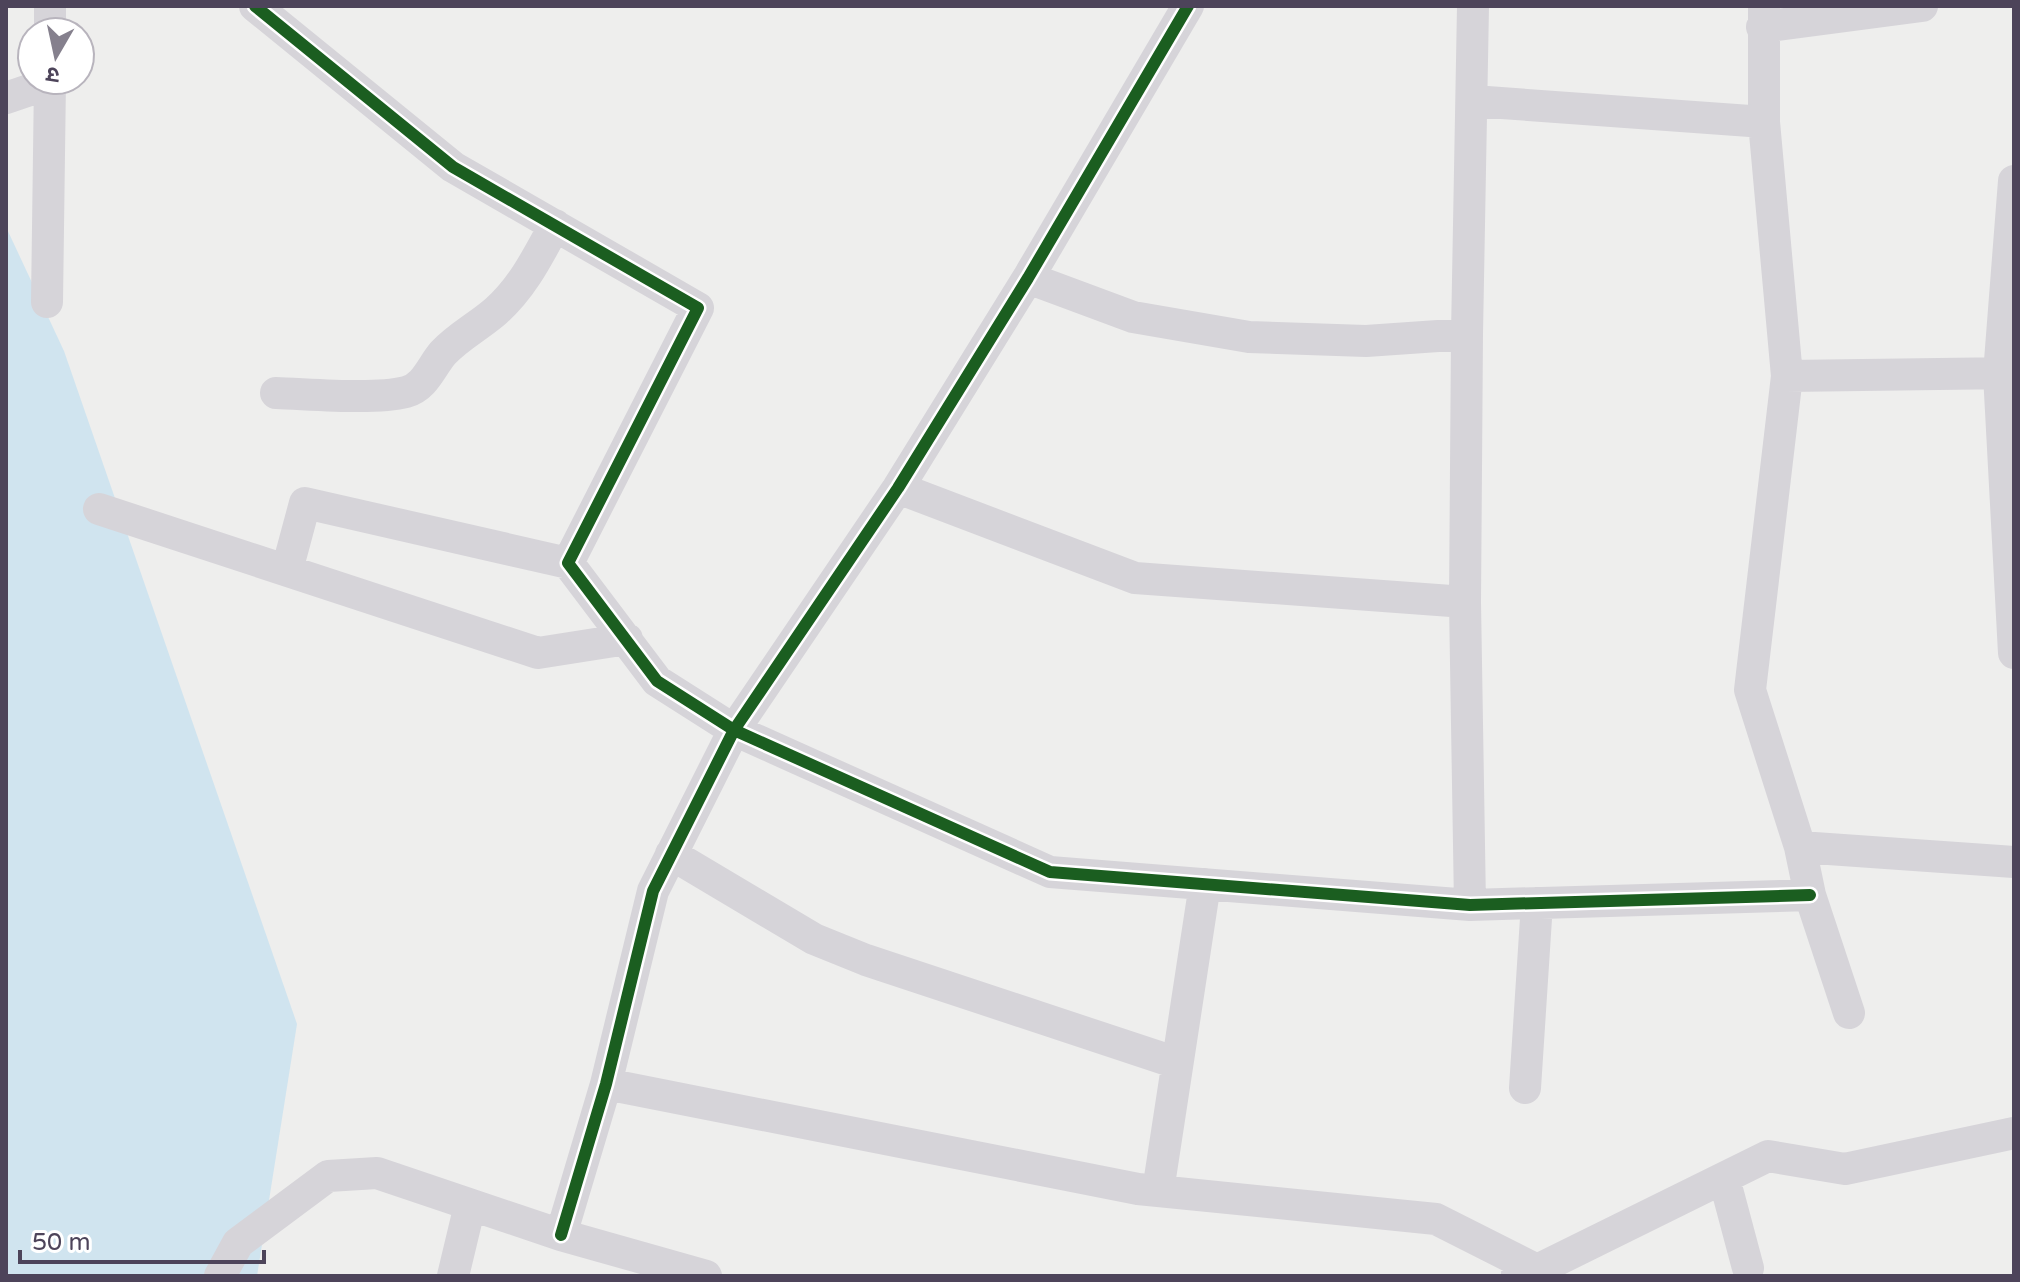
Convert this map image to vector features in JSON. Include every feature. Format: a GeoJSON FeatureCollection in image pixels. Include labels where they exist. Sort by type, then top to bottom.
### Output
{"type":"FeatureCollection","features":[{"type":"Feature","properties":{"kind":"street"},"geometry":{"type":"LineString","coordinates":[[255,6],[453,167],[698,308],[568,563]]}},
{"type":"Feature","properties":{"kind":"street"},"geometry":{"type":"LineString","coordinates":[[561,1235],[606,1084],[653,891],[734,730],[898,488],[1028,278],[1188,6]]}},
{"type":"Feature","properties":{"kind":"street"},"geometry":{"type":"LineString","coordinates":[[1470,905],[1465,602],[1473,6]]}},
{"type":"Feature","properties":{"kind":"street"},"geometry":{"type":"LineString","coordinates":[[1849,1013],[1810,895],[1800,847],[1750,690],[1787,376],[1764,122],[1763,16],[1922,6]]}},
{"type":"Feature","properties":{"kind":"street"},"geometry":{"type":"LineString","coordinates":[[47,302],[50,96]]}},
{"type":"Feature","properties":{"kind":"street"},"geometry":{"type":"LineString","coordinates":[[1473,101],[1764,122]]}},
{"type":"Feature","properties":{"kind":"street"},"geometry":{"type":"LineString","coordinates":[[2014,181],[2007,373],[2014,653]]}},
{"type":"Feature","properties":{"kind":"street"},"geometry":{"type":"LineString","coordinates":[[276,393],[387,395],[415,389],[443,353],[465,332],[494,313],[517,289],[555,225]]}},
{"type":"Feature","properties":{"kind":"street"},"geometry":{"type":"LineString","coordinates":[[1028,278],[1133,317],[1249,337],[1366,341],[1467,334]]}},
{"type":"Feature","properties":{"kind":"street"},"geometry":{"type":"LineString","coordinates":[[1787,376],[2007,373]]}},
{"type":"Feature","properties":{"kind":"street"},"geometry":{"type":"LineString","coordinates":[[898,488],[1135,578],[1465,602]]}},
{"type":"Feature","properties":{"kind":"street"},"geometry":{"type":"LineString","coordinates":[[287,570],[305,503],[568,563],[657,681],[734,730],[1050,872],[1470,905],[1810,895]]}},
{"type":"Feature","properties":{"kind":"street"},"geometry":{"type":"LineString","coordinates":[[99,509],[538,653],[627,639]]}},
{"type":"Feature","properties":{"kind":"street"},"geometry":{"type":"LineString","coordinates":[[1800,847],[2014,862]]}},
{"type":"Feature","properties":{"kind":"street"},"geometry":{"type":"LineString","coordinates":[[671,854],[814,939],[866,960],[1177,1063]]}},
{"type":"Feature","properties":{"kind":"street"},"geometry":{"type":"LineString","coordinates":[[1158,1191],[1205,884]]}},
{"type":"Feature","properties":{"kind":"street"},"geometry":{"type":"LineString","coordinates":[[1525,1088],[1537,903]]}},
{"type":"Feature","properties":{"kind":"street"},"geometry":{"type":"LineString","coordinates":[[606,1084],[1158,1191],[1436,1219],[1528,1274],[1768,1156],[1845,1169],[2014,1133]]}},
{"type":"Feature","properties":{"kind":"street"},"geometry":{"type":"LineString","coordinates":[[220,1276],[238,1243],[328,1176],[377,1173],[561,1235],[706,1276]]}},
{"type":"Feature","properties":{"kind":"street"},"geometry":{"type":"LineString","coordinates":[[1724,1178],[1748,1268]]}},
{"type":"Feature","properties":{"kind":"street"},"geometry":{"type":"LineString","coordinates":[[453,1276],[470,1205]]}},
{"type":"Feature","properties":{"kind":"shaded area"},"geometry":{"type":"Polygon","coordinates":[[[6,227],[64,351],[297,1024],[257,1276],[6,1276],[6,227]]]}},
{"type":"Feature","properties":{"kind":"cycle path"},"geometry":{"type":"LineString","coordinates":[[255,6],[453,167],[698,308],[568,563],[657,681],[734,730],[1050,872],[1470,905],[1810,895]]}},
{"type":"Feature","properties":{"kind":"cycle path"},"geometry":{"type":"LineString","coordinates":[[561,1235],[606,1084],[653,891],[734,730],[898,488],[1028,278],[1188,6]]}}]}
